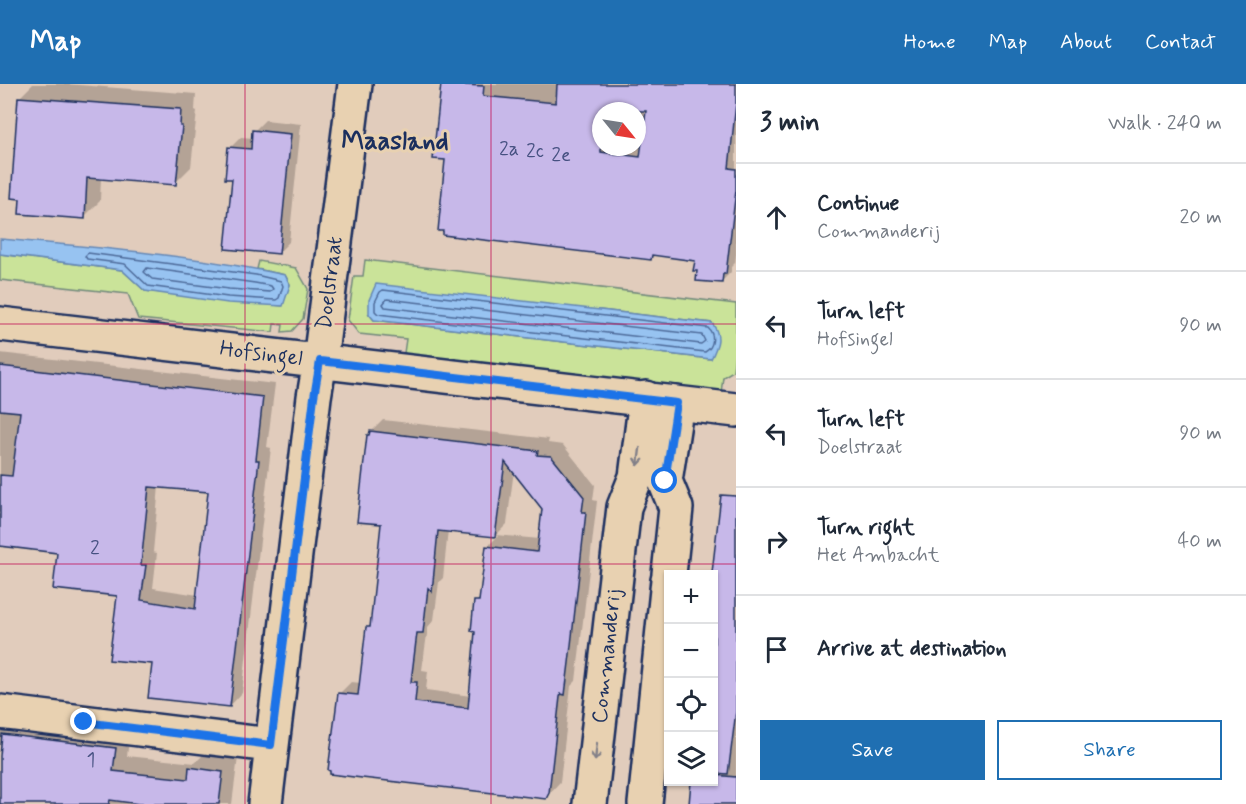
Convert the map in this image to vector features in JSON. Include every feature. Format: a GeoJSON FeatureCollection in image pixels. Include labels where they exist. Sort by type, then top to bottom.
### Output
{"type":"FeatureCollection","features":[{"type":"Feature","properties":{"kind":"street","name":"Doelstraat"},"geometry":{"type":"LineString","coordinates":[[265,804],[312,409],[355,84]]}},
{"type":"Feature","properties":{"kind":"street","name":"Hofsingel"},"geometry":{"type":"LineString","coordinates":[[0,324],[736,410]]}},
{"type":"Feature","properties":{"kind":"street","name":"Commanderij"},"geometry":{"type":"LineString","coordinates":[[591,804],[624,507],[662,401]]}},
{"type":"Feature","properties":{"kind":"street"},"geometry":{"type":"LineString","coordinates":[[662,401],[665,481],[676,508],[669,570]]}},
{"type":"Feature","properties":{"kind":"street"},"geometry":{"type":"LineString","coordinates":[[624,507],[648,496],[664,499],[676,508]]}},
{"type":"Feature","properties":{"kind":"street"},"geometry":{"type":"LineString","coordinates":[[645,804],[664,624]]}},
{"type":"Feature","properties":{"kind":"street"},"geometry":{"type":"LineString","coordinates":[[0,712],[271,745]]}},
{"type":"Feature","properties":{"kind":"green space"},"geometry":{"type":"Polygon","coordinates":[[[0,254],[122,270],[145,291],[282,306],[290,284],[285,275],[257,269],[259,261],[296,268],[308,289],[303,319],[292,331],[282,332],[283,325],[274,324],[273,332],[138,319],[128,294],[0,280],[0,254]]]}},
{"type":"Feature","properties":{"kind":"green space"},"geometry":{"type":"Polygon","coordinates":[[[365,260],[736,304],[733,371],[723,377],[721,393],[448,364],[404,353],[406,339],[359,334],[348,320],[354,276],[363,276],[365,260]],[[600,310],[369,314],[374,320],[710,359],[712,323],[600,310]]]}},
{"type":"Feature","properties":{"kind":"water"},"geometry":{"type":"Polygon","coordinates":[[[0,239],[215,262],[285,275],[290,285],[283,306],[228,303],[145,291],[122,270],[0,254],[0,239]]]}},
{"type":"Feature","properties":{"kind":"water"},"geometry":{"type":"Polygon","coordinates":[[[376,284],[712,323],[717,332],[718,341],[711,359],[374,320],[369,314],[369,300],[376,284]]]}},
{"type":"Feature","properties":{"kind":"building"},"geometry":{"type":"Polygon","coordinates":[[[441,84],[484,86],[483,96],[556,103],[557,84],[736,84],[729,168],[736,169],[736,190],[726,274],[723,274],[722,283],[696,281],[697,271],[693,271],[695,261],[652,255],[651,260],[443,235],[443,231],[438,231],[445,160],[433,159],[441,84]]]}},
{"type":"Feature","properties":{"kind":"building"},"geometry":{"type":"Polygon","coordinates":[[[18,97],[181,109],[180,126],[182,126],[176,185],[87,178],[85,219],[19,214],[20,199],[11,198],[18,97]]]}},
{"type":"Feature","properties":{"kind":"building"},"geometry":{"type":"Polygon","coordinates":[[[252,130],[291,134],[279,254],[225,249],[232,179],[225,179],[228,147],[251,149],[252,130]]]}},
{"type":"Feature","properties":{"kind":"building"},"geometry":{"type":"Polygon","coordinates":[[[0,366],[263,397],[256,460],[259,460],[230,707],[148,698],[152,664],[109,660],[117,596],[53,589],[57,553],[0,546],[0,475],[12,476],[20,412],[0,410],[0,366]],[[149,487],[141,565],[146,565],[141,600],[195,609],[208,492],[149,487]]]}},
{"type":"Feature","properties":{"kind":"building"},"geometry":{"type":"Polygon","coordinates":[[[370,431],[538,451],[537,455],[551,456],[584,497],[582,512],[586,512],[565,695],[561,694],[560,697],[549,793],[546,799],[330,774],[328,770],[338,693],[358,695],[366,627],[370,627],[381,524],[357,522],[367,435],[370,431]],[[505,462],[495,537],[438,531],[432,592],[428,588],[423,633],[417,633],[411,682],[417,682],[415,702],[468,708],[475,632],[471,631],[474,601],[479,601],[486,546],[537,552],[542,509],[505,462]]]}},
{"type":"Feature","properties":{"kind":"building"},"geometry":{"type":"Polygon","coordinates":[[[721,495],[736,496],[736,711],[728,774],[718,773],[718,570],[712,570],[721,495]]]}},
{"type":"Feature","properties":{"kind":"building"},"geometry":{"type":"Polygon","coordinates":[[[2,734],[116,748],[113,771],[188,779],[189,767],[223,772],[219,804],[139,804],[110,800],[109,804],[0,804],[2,734]]]}},
{"type":"Feature","properties":{"kind":"building"},"geometry":{"type":"Polygon","coordinates":[[[718,775],[736,777],[736,804],[689,804],[691,786],[718,786],[718,775]]]}},
{"type":"Feature","properties":{"kind":"district","name":"Maasland"},"geometry":{"type":"Point","coordinates":[395,142]}},
{"type":"Feature","properties":{"kind":"route"},"geometry":{"type":"LineString","coordinates":[[84,722],[271,745],[320,361],[677,403],[665,481]]}}]}
